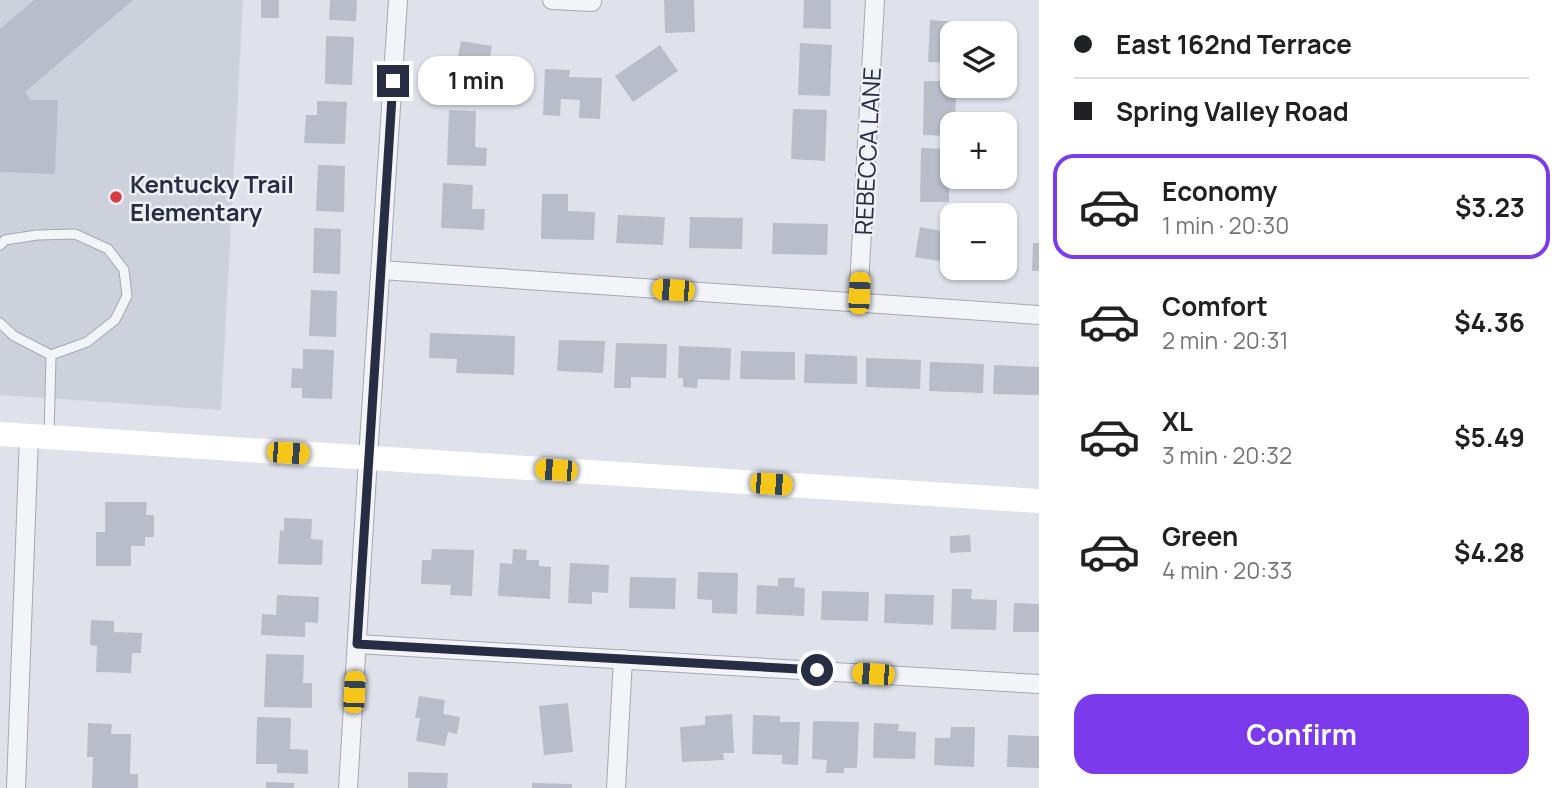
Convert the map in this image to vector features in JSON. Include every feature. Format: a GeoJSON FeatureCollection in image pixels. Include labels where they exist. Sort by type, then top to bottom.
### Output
{"type":"FeatureCollection","features":[{"type":"Feature","properties":{"kind":"street"},"geometry":{"type":"LineString","coordinates":[[348,788],[398,0]]}},
{"type":"Feature","properties":{"kind":"street"},"geometry":{"type":"LineString","coordinates":[[552,0],[592,2]]}},
{"type":"Feature","properties":{"kind":"street","name":"REBECCA LANE"},"geometry":{"type":"LineString","coordinates":[[858,303],[875,0]]}},
{"type":"Feature","properties":{"kind":"street"},"geometry":{"type":"LineString","coordinates":[[381,270],[1039,316]]}},
{"type":"Feature","properties":{"kind":"street"},"geometry":{"type":"LineString","coordinates":[[0,435],[1039,501]]}},
{"type":"Feature","properties":{"kind":"street"},"geometry":{"type":"LineString","coordinates":[[16,788],[39,437]]}},
{"type":"Feature","properties":{"kind":"street"},"geometry":{"type":"LineString","coordinates":[[357,644],[1039,684]]}},
{"type":"Feature","properties":{"kind":"street"},"geometry":{"type":"LineString","coordinates":[[616,788],[623,659]]}},
{"type":"Feature","properties":{"kind":"lane"},"geometry":{"type":"LineString","coordinates":[[0,245],[5,240],[37,235],[75,234],[108,249],[124,270],[127,296],[116,320],[87,342],[51,355],[14,336],[0,323]]}},
{"type":"Feature","properties":{"kind":"lane"},"geometry":{"type":"LineString","coordinates":[[39,437],[51,355]]}},
{"type":"Feature","properties":{"kind":"shaded area","name":"Kentucky Trail Elementary"},"geometry":{"type":"Polygon","coordinates":[[[0,0],[243,0],[221,410],[0,395],[0,0]]]}},
{"type":"Feature","properties":{"kind":"building"},"geometry":{"type":"Polygon","coordinates":[[[34,0],[133,0],[25,92],[31,100],[58,100],[55,174],[0,172],[0,29],[34,0]]]}},
{"type":"Feature","properties":{"kind":"building"},"geometry":{"type":"Polygon","coordinates":[[[261,0],[279,0],[279,18],[261,18],[261,0]]]}},
{"type":"Feature","properties":{"kind":"building"},"geometry":{"type":"Polygon","coordinates":[[[330,0],[357,0],[356,21],[329,20],[330,0]]]}},
{"type":"Feature","properties":{"kind":"building"},"geometry":{"type":"Polygon","coordinates":[[[664,0],[694,0],[695,32],[665,33],[664,0]]]}},
{"type":"Feature","properties":{"kind":"building"},"geometry":{"type":"Polygon","coordinates":[[[804,0],[831,0],[831,29],[803,28],[804,0]]]}},
{"type":"Feature","properties":{"kind":"building"},"geometry":{"type":"Polygon","coordinates":[[[930,20],[944,21],[940,21],[940,62],[928,62],[930,20]]]}},
{"type":"Feature","properties":{"kind":"building"},"geometry":{"type":"Polygon","coordinates":[[[326,36],[354,37],[352,85],[325,84],[326,36]]]}},
{"type":"Feature","properties":{"kind":"building"},"geometry":{"type":"Polygon","coordinates":[[[461,41],[492,46],[483,94],[452,88],[461,41]]]}},
{"type":"Feature","properties":{"kind":"building"},"geometry":{"type":"Polygon","coordinates":[[[800,43],[832,45],[830,96],[798,95],[800,43]]]}},
{"type":"Feature","properties":{"kind":"building"},"geometry":{"type":"Polygon","coordinates":[[[660,45],[678,71],[633,102],[615,76],[660,45]]]}},
{"type":"Feature","properties":{"kind":"building"},"geometry":{"type":"Polygon","coordinates":[[[545,69],[570,70],[569,77],[602,78],[600,119],[579,118],[580,100],[561,99],[560,116],[543,115],[545,69]]]}},
{"type":"Feature","properties":{"kind":"building"},"geometry":{"type":"Polygon","coordinates":[[[924,81],[940,81],[940,98],[956,98],[955,112],[940,112],[940,136],[923,135],[924,81]]]}},
{"type":"Feature","properties":{"kind":"building"},"geometry":{"type":"Polygon","coordinates":[[[317,101],[347,102],[345,144],[304,143],[306,115],[317,115],[317,101]]]}},
{"type":"Feature","properties":{"kind":"building"},"geometry":{"type":"Polygon","coordinates":[[[793,109],[827,110],[825,161],[791,159],[793,109]]]}},
{"type":"Feature","properties":{"kind":"building"},"geometry":{"type":"Polygon","coordinates":[[[449,110],[476,111],[475,147],[487,148],[486,166],[447,165],[449,110]]]}},
{"type":"Feature","properties":{"kind":"building"},"geometry":{"type":"Polygon","coordinates":[[[921,148],[940,149],[940,189],[949,189],[949,202],[920,202],[921,148]]]}},
{"type":"Feature","properties":{"kind":"building"},"geometry":{"type":"Polygon","coordinates":[[[318,165],[345,166],[344,212],[316,211],[318,165]]]}},
{"type":"Feature","properties":{"kind":"building"},"geometry":{"type":"Polygon","coordinates":[[[443,183],[473,185],[472,209],[485,209],[484,230],[441,228],[443,183]]]}},
{"type":"Feature","properties":{"kind":"building"},"geometry":{"type":"Polygon","coordinates":[[[542,194],[568,194],[568,211],[595,212],[594,240],[541,239],[542,194]]]}},
{"type":"Feature","properties":{"kind":"building"},"geometry":{"type":"Polygon","coordinates":[[[618,215],[665,217],[663,245],[616,243],[618,215]]]}},
{"type":"Feature","properties":{"kind":"building"},"geometry":{"type":"Polygon","coordinates":[[[690,217],[743,218],[742,249],[689,248],[690,217]]]}},
{"type":"Feature","properties":{"kind":"building"},"geometry":{"type":"Polygon","coordinates":[[[773,223],[828,224],[827,255],[772,254],[773,223]]]}},
{"type":"Feature","properties":{"kind":"building"},"geometry":{"type":"Polygon","coordinates":[[[920,227],[940,231],[940,261],[915,257],[920,227]]]}},
{"type":"Feature","properties":{"kind":"building"},"geometry":{"type":"Polygon","coordinates":[[[314,228],[341,229],[340,274],[313,273],[314,228]]]}},
{"type":"Feature","properties":{"kind":"building"},"geometry":{"type":"Polygon","coordinates":[[[1033,243],[1039,243],[1039,271],[1032,271],[1033,243]]]}},
{"type":"Feature","properties":{"kind":"building"},"geometry":{"type":"Polygon","coordinates":[[[311,290],[337,291],[336,337],[309,336],[311,290]]]}},
{"type":"Feature","properties":{"kind":"building"},"geometry":{"type":"Polygon","coordinates":[[[430,333],[515,336],[514,375],[456,373],[457,359],[429,358],[430,333]]]}},
{"type":"Feature","properties":{"kind":"building"},"geometry":{"type":"Polygon","coordinates":[[[559,340],[605,341],[603,373],[557,371],[559,340]]]}},
{"type":"Feature","properties":{"kind":"building"},"geometry":{"type":"Polygon","coordinates":[[[616,343],[667,344],[666,378],[631,377],[631,388],[614,388],[616,343]]]}},
{"type":"Feature","properties":{"kind":"building"},"geometry":{"type":"Polygon","coordinates":[[[679,346],[731,348],[730,380],[698,379],[697,388],[683,387],[683,378],[678,378],[679,346]]]}},
{"type":"Feature","properties":{"kind":"building"},"geometry":{"type":"Polygon","coordinates":[[[303,349],[334,350],[332,399],[302,398],[302,388],[291,388],[292,368],[303,369],[303,349]]]}},
{"type":"Feature","properties":{"kind":"building"},"geometry":{"type":"Polygon","coordinates":[[[741,351],[795,352],[795,380],[740,379],[741,351]]]}},
{"type":"Feature","properties":{"kind":"building"},"geometry":{"type":"Polygon","coordinates":[[[805,354],[857,356],[857,384],[804,383],[805,354]]]}},
{"type":"Feature","properties":{"kind":"building"},"geometry":{"type":"Polygon","coordinates":[[[866,358],[921,360],[920,389],[866,387],[866,358]]]}},
{"type":"Feature","properties":{"kind":"building"},"geometry":{"type":"Polygon","coordinates":[[[930,362],[984,364],[983,393],[929,391],[930,362]]]}},
{"type":"Feature","properties":{"kind":"building"},"geometry":{"type":"Polygon","coordinates":[[[994,365],[1039,367],[1039,395],[993,394],[994,365]]]}},
{"type":"Feature","properties":{"kind":"building"},"geometry":{"type":"Polygon","coordinates":[[[105,502],[147,502],[146,515],[154,515],[154,537],[145,537],[145,546],[131,546],[131,566],[96,566],[96,532],[105,532],[105,502]]]}},
{"type":"Feature","properties":{"kind":"building"},"geometry":{"type":"Polygon","coordinates":[[[284,518],[312,519],[311,539],[323,540],[322,565],[278,564],[280,530],[284,531],[284,518]]]}},
{"type":"Feature","properties":{"kind":"building"},"geometry":{"type":"Polygon","coordinates":[[[970,535],[971,552],[950,553],[950,536],[970,535]]]}},
{"type":"Feature","properties":{"kind":"building"},"geometry":{"type":"Polygon","coordinates":[[[432,549],[474,550],[472,596],[450,595],[451,585],[421,584],[422,560],[431,560],[432,549]]]}},
{"type":"Feature","properties":{"kind":"building"},"geometry":{"type":"Polygon","coordinates":[[[513,549],[527,550],[526,560],[539,560],[539,566],[551,567],[550,599],[498,596],[500,563],[512,564],[513,549]]]}},
{"type":"Feature","properties":{"kind":"building"},"geometry":{"type":"Polygon","coordinates":[[[570,563],[609,565],[608,593],[592,592],[592,604],[568,603],[570,563]]]}},
{"type":"Feature","properties":{"kind":"building"},"geometry":{"type":"Polygon","coordinates":[[[698,572],[738,573],[737,614],[712,613],[712,600],[697,599],[698,572]]]}},
{"type":"Feature","properties":{"kind":"building"},"geometry":{"type":"Polygon","coordinates":[[[630,577],[676,578],[675,609],[629,608],[630,577]]]}},
{"type":"Feature","properties":{"kind":"building"},"geometry":{"type":"Polygon","coordinates":[[[778,578],[795,578],[794,587],[805,588],[804,616],[756,614],[757,585],[778,586],[778,578]]]}},
{"type":"Feature","properties":{"kind":"building"},"geometry":{"type":"Polygon","coordinates":[[[952,589],[972,589],[971,599],[997,600],[996,630],[951,629],[952,589]]]}},
{"type":"Feature","properties":{"kind":"building"},"geometry":{"type":"Polygon","coordinates":[[[822,591],[869,592],[868,621],[821,620],[822,591]]]}},
{"type":"Feature","properties":{"kind":"building"},"geometry":{"type":"Polygon","coordinates":[[[885,594],[934,595],[933,625],[884,623],[885,594]]]}},
{"type":"Feature","properties":{"kind":"building"},"geometry":{"type":"Polygon","coordinates":[[[277,595],[319,597],[318,623],[305,622],[305,637],[261,635],[262,614],[276,615],[277,595]]]}},
{"type":"Feature","properties":{"kind":"building"},"geometry":{"type":"Polygon","coordinates":[[[1014,603],[1039,604],[1039,632],[1013,632],[1014,603]]]}},
{"type":"Feature","properties":{"kind":"building"},"geometry":{"type":"Polygon","coordinates":[[[91,620],[114,621],[114,632],[142,633],[141,653],[132,653],[131,673],[96,672],[97,646],[90,645],[91,620]]]}},
{"type":"Feature","properties":{"kind":"building"},"geometry":{"type":"Polygon","coordinates":[[[266,654],[304,655],[303,683],[312,683],[312,708],[264,707],[266,654]]]}},
{"type":"Feature","properties":{"kind":"building"},"geometry":{"type":"Polygon","coordinates":[[[419,696],[445,700],[443,714],[460,717],[457,734],[448,732],[445,746],[416,741],[420,718],[415,718],[419,696]]]}},
{"type":"Feature","properties":{"kind":"building"},"geometry":{"type":"Polygon","coordinates":[[[568,703],[573,752],[544,755],[539,706],[568,703]]]}},
{"type":"Feature","properties":{"kind":"building"},"geometry":{"type":"Polygon","coordinates":[[[732,714],[734,753],[723,753],[724,760],[682,762],[680,727],[705,725],[705,716],[732,714]]]}},
{"type":"Feature","properties":{"kind":"building"},"geometry":{"type":"Polygon","coordinates":[[[753,715],[780,716],[780,722],[800,722],[798,765],[782,764],[782,755],[752,754],[753,715]]]}},
{"type":"Feature","properties":{"kind":"building"},"geometry":{"type":"Polygon","coordinates":[[[257,717],[291,718],[290,749],[308,750],[308,774],[277,773],[277,764],[256,764],[257,717]]]}},
{"type":"Feature","properties":{"kind":"building"},"geometry":{"type":"Polygon","coordinates":[[[813,721],[859,722],[857,768],[844,768],[844,773],[826,773],[827,760],[812,759],[813,721]]]}},
{"type":"Feature","properties":{"kind":"building"},"geometry":{"type":"Polygon","coordinates":[[[88,723],[112,724],[111,734],[131,734],[130,774],[138,774],[138,788],[92,788],[93,757],[87,757],[88,723]]]}},
{"type":"Feature","properties":{"kind":"building"},"geometry":{"type":"Polygon","coordinates":[[[874,723],[899,724],[898,731],[916,732],[915,759],[873,758],[874,723]]]}},
{"type":"Feature","properties":{"kind":"building"},"geometry":{"type":"Polygon","coordinates":[[[951,727],[975,727],[974,767],[934,765],[935,738],[950,738],[951,727]]]}},
{"type":"Feature","properties":{"kind":"building"},"geometry":{"type":"Polygon","coordinates":[[[1008,735],[1039,736],[1039,768],[1007,767],[1008,735]]]}},
{"type":"Feature","properties":{"kind":"building"},"geometry":{"type":"Polygon","coordinates":[[[408,772],[448,773],[447,788],[408,788],[408,772]]]}},
{"type":"Feature","properties":{"kind":"building"},"geometry":{"type":"Polygon","coordinates":[[[266,782],[294,783],[294,788],[266,788],[266,782]]]}},
{"type":"Feature","properties":{"kind":"building"},"geometry":{"type":"Polygon","coordinates":[[[532,783],[572,784],[572,788],[532,788],[532,783]]]}},
{"type":"Feature","properties":{"kind":"place","name":"Kentucky Trail Elementary"},"geometry":{"type":"Point","coordinates":[116,197]}},
{"type":"Feature","properties":{"kind":"route"},"geometry":{"type":"LineString","coordinates":[[393,81],[357,644],[817,670]]}}]}
